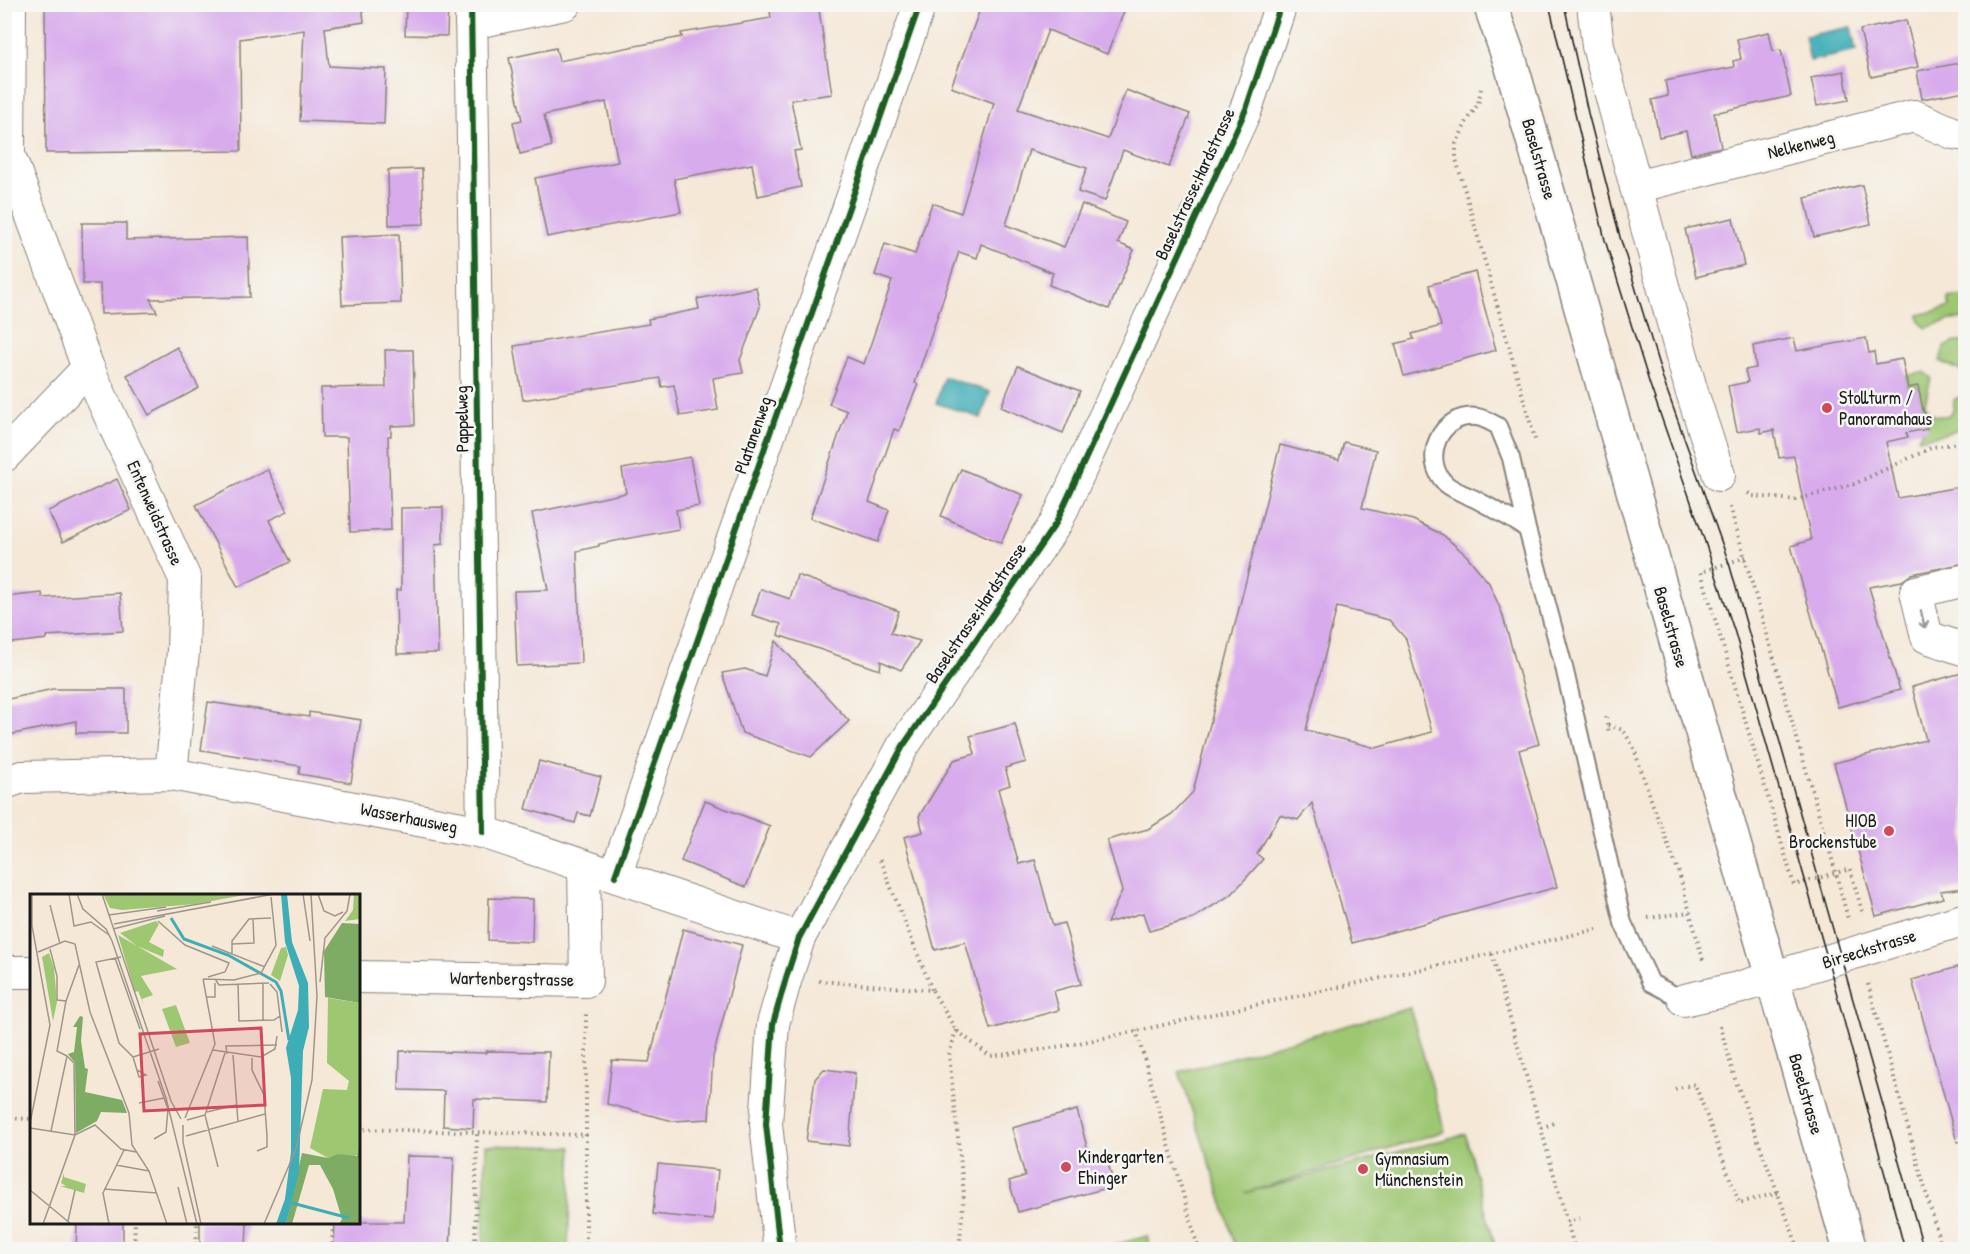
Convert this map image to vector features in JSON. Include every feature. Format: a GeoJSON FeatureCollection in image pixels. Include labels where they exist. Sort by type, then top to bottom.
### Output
{"type":"FeatureCollection","features":[{"type":"Feature","properties":{"kind":"main road","name":"Baselstrasse"},"geometry":{"type":"LineString","coordinates":[[1490,4],[1536,147],[1850,1250]]}},
{"type":"Feature","properties":{"kind":"street","name":"Entenweidstrasse"},"geometry":{"type":"LineString","coordinates":[[10,4],[9,155],[88,368],[185,579],[183,652],[171,774]]}},
{"type":"Feature","properties":{"kind":"street"},"geometry":{"type":"LineString","coordinates":[[471,14],[565,4]]}},
{"type":"Feature","properties":{"kind":"street","name":"Platanenweg"},"geometry":{"type":"LineString","coordinates":[[615,876],[920,4]]}},
{"type":"Feature","properties":{"kind":"street","name":"Baselstrasse;Hardstrasse"},"geometry":{"type":"LineString","coordinates":[[780,1250],[766,1124],[773,1024],[799,938],[903,746],[1056,523],[1246,109],[1281,4]]}},
{"type":"Feature","properties":{"kind":"street"},"geometry":{"type":"LineString","coordinates":[[1592,7],[1598,46],[1636,187],[1692,389],[1719,475]]}},
{"type":"Feature","properties":{"kind":"street","name":"Pappelweg"},"geometry":{"type":"LineString","coordinates":[[471,14],[483,832]]}},
{"type":"Feature","properties":{"kind":"street","name":"Nelkenweg"},"geometry":{"type":"LineString","coordinates":[[1636,187],[1914,116],[1953,133],[1965,135]]}},
{"type":"Feature","properties":{"kind":"street"},"geometry":{"type":"LineString","coordinates":[[4,456],[88,368]]}},
{"type":"Feature","properties":{"kind":"street"},"geometry":{"type":"LineString","coordinates":[[1965,580],[1916,592],[1927,637],[1965,650]]}},
{"type":"Feature","properties":{"kind":"street","name":"Wasserhausweg"},"geometry":{"type":"LineString","coordinates":[[4,783],[22,777],[171,774],[483,832],[799,938]]}},
{"type":"Feature","properties":{"kind":"street","name":"Wartenbergstrasse"},"geometry":{"type":"LineString","coordinates":[[360,977],[586,981],[584,866]]}},
{"type":"Feature","properties":{"kind":"street","name":"Birseckstrasse"},"geometry":{"type":"LineString","coordinates":[[1684,1000],[1738,988],[1965,920]]}},
{"type":"Feature","properties":{"kind":"street"},"geometry":{"type":"LineString","coordinates":[[4,972],[30,972]]}},
{"type":"Feature","properties":{"kind":"lane"},"geometry":{"type":"LineString","coordinates":[[1527,529],[1446,484],[1435,466],[1435,446],[1445,427],[1462,418],[1478,417],[1498,426],[1511,458],[1527,529],[1564,667],[1623,923],[1652,982],[1684,1000]]}},
{"type":"Feature","properties":{"kind":"path"},"geometry":{"type":"LineString","coordinates":[[1719,475],[1753,496],[1795,500],[1854,484],[1933,447],[1965,442]]}},
{"type":"Feature","properties":{"kind":"path"},"geometry":{"type":"LineString","coordinates":[[1719,475],[1746,557],[1849,921]]}},
{"type":"Feature","properties":{"kind":"path"},"geometry":{"type":"LineString","coordinates":[[1746,557],[1701,572],[1794,885],[1850,869],[1873,947],[1864,969],[1942,1250]]}},
{"type":"Feature","properties":{"kind":"path"},"geometry":{"type":"LineString","coordinates":[[1720,666],[1729,664]]}},
{"type":"Feature","properties":{"kind":"path"},"geometry":{"type":"LineString","coordinates":[[1602,718],[1608,726],[1623,730],[1633,746],[1679,873],[1703,960]]}},
{"type":"Feature","properties":{"kind":"path"},"geometry":{"type":"LineString","coordinates":[[864,819],[932,990],[956,1030],[990,1056],[1023,1053],[1136,1030],[1492,954],[1623,923],[1690,912]]}},
{"type":"Feature","properties":{"kind":"path"},"geometry":{"type":"LineString","coordinates":[[1492,954],[1575,1250]]}},
{"type":"Feature","properties":{"kind":"path"},"geometry":{"type":"LineString","coordinates":[[786,978],[932,990]]}},
{"type":"Feature","properties":{"kind":"path"},"geometry":{"type":"LineString","coordinates":[[586,981],[586,1250]]}},
{"type":"Feature","properties":{"kind":"path"},"geometry":{"type":"LineString","coordinates":[[1720,1026],[1735,1079],[1799,1250]]}},
{"type":"Feature","properties":{"kind":"path"},"geometry":{"type":"LineString","coordinates":[[956,1030],[949,1055],[964,1194],[958,1250]]}},
{"type":"Feature","properties":{"kind":"path"},"geometry":{"type":"LineString","coordinates":[[1136,1030],[1199,1250]]}},
{"type":"Feature","properties":{"kind":"path"},"geometry":{"type":"LineString","coordinates":[[1675,1089],[1695,1084],[1739,1203],[1778,1193]]}},
{"type":"Feature","properties":{"kind":"path"},"geometry":{"type":"LineString","coordinates":[[4,1118],[30,1119]]}},
{"type":"Feature","properties":{"kind":"path"},"geometry":{"type":"LineString","coordinates":[[1541,1128],[1555,1123]]}},
{"type":"Feature","properties":{"kind":"path"},"geometry":{"type":"LineString","coordinates":[[360,1129],[587,1135]]}},
{"type":"Feature","properties":{"kind":"path"},"geometry":{"type":"LineString","coordinates":[[475,1250],[477,1132]]}},
{"type":"Feature","properties":{"kind":"path"},"geometry":{"type":"LineString","coordinates":[[1567,1222],[1582,1218]]}},
{"type":"Feature","properties":{"kind":"path"},"geometry":{"type":"LineString","coordinates":[[134,1250],[135,1224]]}},
{"type":"Feature","properties":{"kind":"path"},"geometry":{"type":"LineString","coordinates":[[196,1250],[197,1224]]}},
{"type":"Feature","properties":{"kind":"path"},"geometry":{"type":"LineString","coordinates":[[332,1250],[333,1224]]}},
{"type":"Feature","properties":{"kind":"green space"},"geometry":{"type":"Polygon","coordinates":[[[1965,296],[1965,319],[1951,320],[1926,328],[1920,321],[1919,315],[1950,307],[1948,298],[1965,296]]]}},
{"type":"Feature","properties":{"kind":"green space"},"geometry":{"type":"Polygon","coordinates":[[[1956,342],[1965,342],[1965,373],[1940,361],[1944,347],[1956,342]]]}},
{"type":"Feature","properties":{"kind":"green space"},"geometry":{"type":"Polygon","coordinates":[[[1924,372],[1931,378],[1925,403],[1928,412],[1936,416],[1947,416],[1953,410],[1954,400],[1961,396],[1965,399],[1965,424],[1937,436],[1918,439],[1922,430],[1918,386],[1908,388],[1906,376],[1924,372]]]}},
{"type":"Feature","properties":{"kind":"green space"},"geometry":{"type":"Polygon","coordinates":[[[1410,1008],[1445,1131],[1245,1193],[1465,1134],[1496,1249],[1236,1249],[1179,1072],[1410,1008]]]}},
{"type":"Feature","properties":{"kind":"green space"},"geometry":{"type":"Polygon","coordinates":[[[486,1145],[572,1147],[568,1249],[483,1249],[486,1145]]]}},
{"type":"Feature","properties":{"kind":"green space"},"geometry":{"type":"Polygon","coordinates":[[[1147,1236],[1151,1249],[1100,1249],[1147,1236]]]}},
{"type":"Feature","properties":{"kind":"water"},"geometry":{"type":"Polygon","coordinates":[[[1851,27],[1856,51],[1810,61],[1805,36],[1851,27]]]}},
{"type":"Feature","properties":{"kind":"water"},"geometry":{"type":"Polygon","coordinates":[[[944,377],[990,392],[981,418],[936,403],[944,377]]]}},
{"type":"Feature","properties":{"kind":"building"},"geometry":{"type":"Polygon","coordinates":[[[45,4],[79,4],[79,7],[137,7],[137,4],[362,4],[364,22],[325,28],[329,66],[386,69],[384,124],[300,121],[304,30],[240,39],[241,151],[46,153],[45,4]]]}},
{"type":"Feature","properties":{"kind":"building"},"geometry":{"type":"Polygon","coordinates":[[[406,4],[448,4],[447,36],[405,35],[406,4]]]}},
{"type":"Feature","properties":{"kind":"building"},"geometry":{"type":"Polygon","coordinates":[[[769,4],[818,4],[832,94],[791,100],[801,150],[794,151],[801,187],[758,196],[752,164],[674,179],[681,212],[547,237],[535,178],[618,162],[606,102],[544,115],[552,146],[520,154],[513,122],[522,120],[509,58],[556,48],[559,61],[682,37],[681,33],[771,18],[769,4]]]}},
{"type":"Feature","properties":{"kind":"building"},"geometry":{"type":"Polygon","coordinates":[[[982,4],[1127,4],[1107,54],[1048,30],[1018,109],[1108,139],[1126,90],[1190,114],[1169,167],[1123,150],[1105,201],[1078,192],[1087,168],[1029,150],[1006,225],[1064,247],[1082,204],[1126,222],[1118,243],[1134,250],[1109,309],[1049,285],[1053,273],[981,244],[977,258],[959,252],[915,383],[918,384],[899,431],[894,429],[869,502],[889,510],[878,542],[810,518],[847,411],[829,404],[847,357],[864,364],[892,281],[875,275],[885,244],[915,254],[932,203],[961,213],[994,103],[951,87],[982,4]]]}},
{"type":"Feature","properties":{"kind":"building"},"geometry":{"type":"Polygon","coordinates":[[[1906,20],[1918,67],[1871,77],[1860,30],[1906,20]]]}},
{"type":"Feature","properties":{"kind":"building"},"geometry":{"type":"Polygon","coordinates":[[[1769,32],[1773,51],[1781,50],[1791,96],[1714,113],[1721,147],[1691,154],[1686,131],[1659,137],[1652,100],[1668,96],[1665,81],[1734,67],[1733,61],[1741,59],[1737,39],[1769,32]]]}},
{"type":"Feature","properties":{"kind":"building"},"geometry":{"type":"Polygon","coordinates":[[[1965,62],[1965,91],[1922,99],[1917,71],[1965,62]]]}},
{"type":"Feature","properties":{"kind":"building"},"geometry":{"type":"Polygon","coordinates":[[[1844,71],[1849,100],[1817,106],[1811,78],[1844,71]]]}},
{"type":"Feature","properties":{"kind":"building"},"geometry":{"type":"Polygon","coordinates":[[[422,169],[424,224],[389,225],[388,170],[422,169]]]}},
{"type":"Feature","properties":{"kind":"building"},"geometry":{"type":"Polygon","coordinates":[[[1862,185],[1871,224],[1814,237],[1805,198],[1862,185]]]}},
{"type":"Feature","properties":{"kind":"building"},"geometry":{"type":"Polygon","coordinates":[[[1733,218],[1744,265],[1696,277],[1685,229],[1733,218]]]}},
{"type":"Feature","properties":{"kind":"building"},"geometry":{"type":"Polygon","coordinates":[[[82,223],[126,223],[126,240],[248,237],[250,297],[150,299],[157,312],[101,314],[100,284],[83,284],[82,223]]]}},
{"type":"Feature","properties":{"kind":"building"},"geometry":{"type":"Polygon","coordinates":[[[399,234],[401,303],[342,305],[339,237],[399,234]]]}},
{"type":"Feature","properties":{"kind":"building"},"geometry":{"type":"Polygon","coordinates":[[[1475,272],[1496,350],[1404,376],[1395,344],[1414,339],[1412,334],[1441,326],[1429,285],[1475,272]]]}},
{"type":"Feature","properties":{"kind":"building"},"geometry":{"type":"Polygon","coordinates":[[[756,287],[760,307],[740,360],[743,373],[713,378],[718,410],[680,416],[674,385],[662,387],[660,378],[523,400],[514,346],[649,324],[648,319],[699,309],[697,299],[756,287]]]}},
{"type":"Feature","properties":{"kind":"building"},"geometry":{"type":"Polygon","coordinates":[[[1794,338],[1797,351],[1866,338],[1869,353],[1874,352],[1876,364],[1902,359],[1908,388],[1918,386],[1927,429],[1906,433],[1908,437],[1886,442],[1898,498],[1965,486],[1965,563],[1912,574],[1902,581],[1869,587],[1900,690],[1838,707],[1791,546],[1811,540],[1794,456],[1779,458],[1774,430],[1761,433],[1760,428],[1737,432],[1728,386],[1748,382],[1745,370],[1756,368],[1753,346],[1794,338]]]}},
{"type":"Feature","properties":{"kind":"building"},"geometry":{"type":"Polygon","coordinates":[[[177,347],[199,388],[149,415],[127,375],[177,347]]]}},
{"type":"Feature","properties":{"kind":"building"},"geometry":{"type":"Polygon","coordinates":[[[385,350],[413,350],[415,425],[391,426],[391,436],[388,436],[391,530],[350,532],[347,437],[322,437],[321,388],[386,387],[385,350]]]}},
{"type":"Feature","properties":{"kind":"building"},"geometry":{"type":"Polygon","coordinates":[[[1018,366],[1080,391],[1063,433],[1001,407],[1018,366]]]}},
{"type":"Feature","properties":{"kind":"building"},"geometry":{"type":"Polygon","coordinates":[[[1344,442],[1376,450],[1362,508],[1413,520],[1443,535],[1467,556],[1489,583],[1502,613],[1539,744],[1519,750],[1557,887],[1352,943],[1312,803],[1298,820],[1280,815],[1257,854],[1263,859],[1232,894],[1192,919],[1149,931],[1143,913],[1107,923],[1122,891],[1107,840],[1148,829],[1172,814],[1193,792],[1280,445],[1339,460],[1344,442]],[[1337,607],[1306,730],[1376,748],[1432,732],[1406,639],[1389,620],[1337,607]]]}},
{"type":"Feature","properties":{"kind":"building"},"geometry":{"type":"Polygon","coordinates":[[[690,457],[699,506],[676,510],[679,529],[599,544],[599,546],[577,551],[581,663],[517,666],[514,591],[548,590],[532,513],[626,493],[622,469],[690,457]]]}},
{"type":"Feature","properties":{"kind":"building"},"geometry":{"type":"Polygon","coordinates":[[[267,469],[288,511],[269,520],[290,562],[238,587],[196,505],[267,469]]]}},
{"type":"Feature","properties":{"kind":"building"},"geometry":{"type":"Polygon","coordinates":[[[961,469],[1023,495],[1001,543],[941,516],[961,469]]]}},
{"type":"Feature","properties":{"kind":"building"},"geometry":{"type":"Polygon","coordinates":[[[117,479],[131,510],[63,542],[48,511],[117,479]]]}},
{"type":"Feature","properties":{"kind":"building"},"geometry":{"type":"Polygon","coordinates":[[[443,507],[443,544],[435,545],[438,653],[397,654],[396,590],[401,590],[401,508],[443,507]]]}},
{"type":"Feature","properties":{"kind":"building"},"geometry":{"type":"Polygon","coordinates":[[[797,575],[899,611],[891,633],[920,641],[901,670],[881,661],[880,670],[778,635],[781,624],[752,615],[761,589],[790,599],[797,575]]]}},
{"type":"Feature","properties":{"kind":"building"},"geometry":{"type":"Polygon","coordinates":[[[42,593],[43,598],[120,593],[123,631],[47,636],[47,639],[4,644],[4,597],[42,593]]]}},
{"type":"Feature","properties":{"kind":"building"},"geometry":{"type":"Polygon","coordinates":[[[776,641],[849,721],[811,757],[742,733],[722,673],[745,669],[765,676],[776,641]]]}},
{"type":"Feature","properties":{"kind":"building"},"geometry":{"type":"Polygon","coordinates":[[[1965,672],[1965,888],[1941,891],[1943,898],[1876,916],[1834,763],[1926,740],[1912,687],[1965,672]]]}},
{"type":"Feature","properties":{"kind":"building"},"geometry":{"type":"Polygon","coordinates":[[[53,689],[126,689],[126,733],[76,733],[76,721],[4,736],[4,700],[53,689]]]}},
{"type":"Feature","properties":{"kind":"building"},"geometry":{"type":"Polygon","coordinates":[[[208,702],[309,717],[309,712],[361,720],[351,783],[299,774],[300,766],[201,750],[208,702]]]}},
{"type":"Feature","properties":{"kind":"building"},"geometry":{"type":"Polygon","coordinates":[[[1015,724],[1026,762],[1005,768],[1010,785],[998,789],[1019,864],[1035,860],[1053,926],[1064,923],[1081,984],[1054,991],[1059,1010],[990,1029],[965,942],[935,950],[904,837],[923,832],[919,816],[954,760],[975,754],[970,736],[1015,724]]]}},
{"type":"Feature","properties":{"kind":"building"},"geometry":{"type":"Polygon","coordinates":[[[539,761],[601,777],[590,816],[578,813],[575,823],[526,809],[539,761]]]}},
{"type":"Feature","properties":{"kind":"building"},"geometry":{"type":"Polygon","coordinates":[[[705,801],[770,826],[746,887],[681,861],[705,801]]]}},
{"type":"Feature","properties":{"kind":"building"},"geometry":{"type":"Polygon","coordinates":[[[489,898],[533,899],[532,942],[488,940],[489,898]]]}},
{"type":"Feature","properties":{"kind":"building"},"geometry":{"type":"Polygon","coordinates":[[[683,929],[742,945],[713,1057],[709,1119],[673,1121],[607,1104],[612,1060],[649,1062],[683,929]]]}},
{"type":"Feature","properties":{"kind":"building"},"geometry":{"type":"Polygon","coordinates":[[[1965,965],[1965,1141],[1957,1142],[1912,980],[1965,965]]]}},
{"type":"Feature","properties":{"kind":"building"},"geometry":{"type":"Polygon","coordinates":[[[400,1051],[549,1052],[547,1102],[474,1099],[473,1128],[443,1126],[444,1091],[399,1090],[400,1051]]]}},
{"type":"Feature","properties":{"kind":"building"},"geometry":{"type":"Polygon","coordinates":[[[824,1069],[855,1073],[849,1146],[806,1141],[815,1079],[824,1069]]]}},
{"type":"Feature","properties":{"kind":"building","name":"Kindergarten Ehinger"},"geometry":{"type":"Polygon","coordinates":[[[1077,1110],[1090,1158],[1106,1154],[1114,1186],[1018,1212],[1009,1181],[1025,1176],[1012,1128],[1077,1110]]]}},
{"type":"Feature","properties":{"kind":"building"},"geometry":{"type":"Polygon","coordinates":[[[407,1156],[454,1157],[450,1250],[334,1250],[335,1224],[404,1222],[407,1156]]]}},
{"type":"Feature","properties":{"kind":"building"},"geometry":{"type":"Polygon","coordinates":[[[658,1164],[718,1170],[713,1220],[653,1214],[658,1164]]]}},
{"type":"Feature","properties":{"kind":"building"},"geometry":{"type":"Polygon","coordinates":[[[77,1224],[123,1224],[123,1250],[76,1250],[77,1224]]]}},
{"type":"Feature","properties":{"kind":"building"},"geometry":{"type":"Polygon","coordinates":[[[200,1224],[247,1224],[246,1250],[200,1250],[200,1224]]]}},
{"type":"Feature","properties":{"kind":"tram line"},"geometry":{"type":"LineString","coordinates":[[1549,4],[1605,240],[1650,385],[1735,633],[1828,961],[1905,1250]]}},
{"type":"Feature","properties":{"kind":"tram line"},"geometry":{"type":"LineString","coordinates":[[1564,4],[1588,113],[1620,237],[1664,382],[1729,563],[1924,1250]]}},
{"type":"Feature","properties":{"kind":"cycle path"},"geometry":{"type":"LineString","coordinates":[[471,4],[483,832]]}},
{"type":"Feature","properties":{"kind":"cycle path"},"geometry":{"type":"LineString","coordinates":[[615,876],[920,4]]}},
{"type":"Feature","properties":{"kind":"cycle path"},"geometry":{"type":"LineString","coordinates":[[780,1250],[766,1124],[773,1024],[799,938],[903,746],[1056,523],[1246,109],[1281,4]]}},
{"type":"Feature","properties":{"kind":"place","name":"Stollturm / Panoramahaus"},"geometry":{"type":"Point","coordinates":[1827,408]}},
{"type":"Feature","properties":{"kind":"place","name":"HIOB Brockenstube"},"geometry":{"type":"Point","coordinates":[1889,831]}},
{"type":"Feature","properties":{"kind":"place","name":"Kindergarten Ehinger"},"geometry":{"type":"Point","coordinates":[1066,1167]}},
{"type":"Feature","properties":{"kind":"place","name":"Gymnasium Münchenstein"},"geometry":{"type":"Point","coordinates":[1363,1169]}}]}
